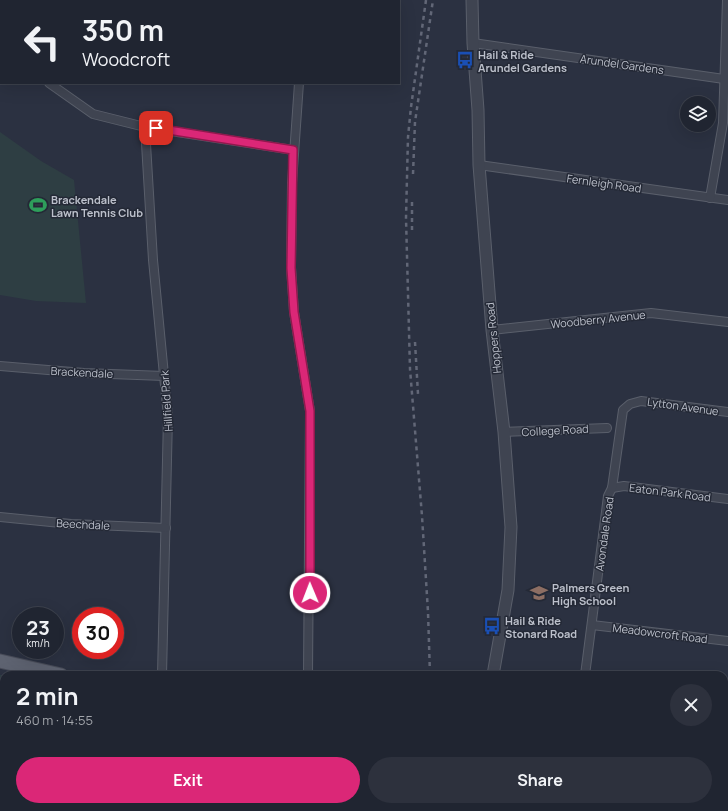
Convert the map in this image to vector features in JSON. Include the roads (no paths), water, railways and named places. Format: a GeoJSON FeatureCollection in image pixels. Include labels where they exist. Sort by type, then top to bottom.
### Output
{"type":"FeatureCollection","features":[{"type":"Feature","properties":{"kind":"main road"},"geometry":{"type":"LineString","coordinates":[[0,662],[42,671]]}},
{"type":"Feature","properties":{"kind":"street","name":"Hoppers Road"},"geometry":{"type":"LineString","coordinates":[[472,0],[472,43],[478,110],[479,165],[492,330],[504,432],[510,521],[508,590],[494,671]]}},
{"type":"Feature","properties":{"kind":"street"},"geometry":{"type":"LineString","coordinates":[[710,198],[723,123],[727,0]]}},
{"type":"Feature","properties":{"kind":"street","name":"Arundel Gardens"},"geometry":{"type":"LineString","coordinates":[[472,43],[724,79]]}},
{"type":"Feature","properties":{"kind":"street"},"geometry":{"type":"LineString","coordinates":[[50,84],[93,114],[145,127],[293,150]]}},
{"type":"Feature","properties":{"kind":"street"},"geometry":{"type":"LineString","coordinates":[[298,84],[293,150],[291,268],[294,312],[310,411],[308,671]]}},
{"type":"Feature","properties":{"kind":"street","name":"Hillfield Park"},"geometry":{"type":"LineString","coordinates":[[145,127],[153,260],[164,376],[168,439],[162,671]]}},
{"type":"Feature","properties":{"kind":"street","name":"Fernleigh Road"},"geometry":{"type":"LineString","coordinates":[[479,165],[728,200]]}},
{"type":"Feature","properties":{"kind":"street","name":"Woodberry Avenue"},"geometry":{"type":"LineString","coordinates":[[492,330],[652,313],[728,322]]}},
{"type":"Feature","properties":{"kind":"street","name":"Brackendale"},"geometry":{"type":"LineString","coordinates":[[0,366],[84,373],[164,376]]}},
{"type":"Feature","properties":{"kind":"street","name":"Lytton Avenue"},"geometry":{"type":"LineString","coordinates":[[612,488],[622,414],[628,405],[642,401],[728,412]]}},
{"type":"Feature","properties":{"kind":"street","name":"College Road"},"geometry":{"type":"LineString","coordinates":[[504,432],[606,428]]}},
{"type":"Feature","properties":{"kind":"street","name":"Eaton Park Road"},"geometry":{"type":"LineString","coordinates":[[612,488],[624,486],[728,499]]}},
{"type":"Feature","properties":{"kind":"street","name":"Avondale Road"},"geometry":{"type":"LineString","coordinates":[[586,671],[608,496],[612,488]]}},
{"type":"Feature","properties":{"kind":"street","name":"Beechdale"},"geometry":{"type":"LineString","coordinates":[[0,517],[71,524],[166,528]]}},
{"type":"Feature","properties":{"kind":"street","name":"Meadowcroft Road"},"geometry":{"type":"LineString","coordinates":[[592,625],[728,641]]}},
{"type":"Feature","properties":{"kind":"railway"},"geometry":{"type":"LineString","coordinates":[[426,0],[408,137],[406,218],[410,369],[422,516],[430,671]]}},
{"type":"Feature","properties":{"kind":"railway"},"geometry":{"type":"LineString","coordinates":[[413,174],[415,122],[433,0]]}},
{"type":"Feature","properties":{"kind":"railway"},"geometry":{"type":"LineString","coordinates":[[412,202],[412,234]]}},
{"type":"Feature","properties":{"kind":"railway"},"geometry":{"type":"LineString","coordinates":[[415,342],[418,394]]}},
{"type":"Feature","properties":{"kind":"place","name":"Hail & Ride Arundel Gardens"},"geometry":{"type":"Point","coordinates":[465,60]}},
{"type":"Feature","properties":{"kind":"place","name":"Brackendale Lawn Tennis Club"},"geometry":{"type":"Point","coordinates":[38,205]}},
{"type":"Feature","properties":{"kind":"place","name":"Palmers Green High School"},"geometry":{"type":"Point","coordinates":[539,593]}},
{"type":"Feature","properties":{"kind":"place","name":"Hail & Ride Stonard Road"},"geometry":{"type":"Point","coordinates":[492,626]}}]}
